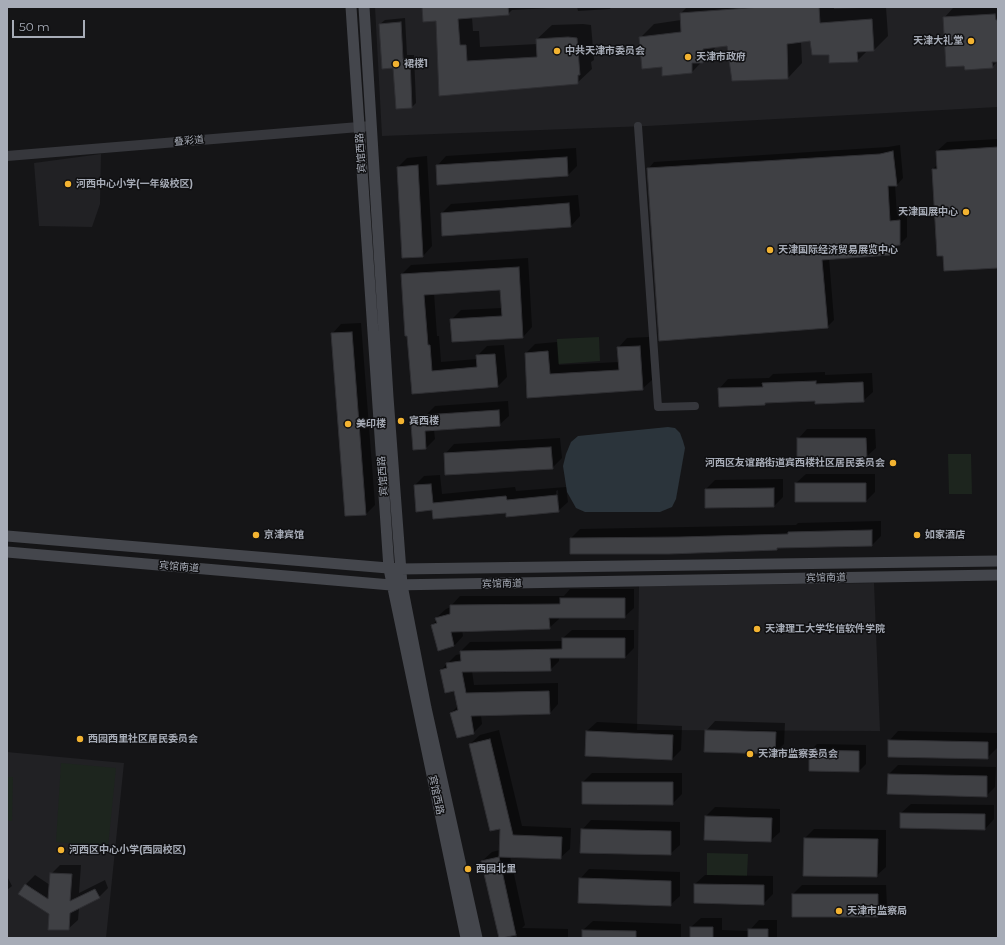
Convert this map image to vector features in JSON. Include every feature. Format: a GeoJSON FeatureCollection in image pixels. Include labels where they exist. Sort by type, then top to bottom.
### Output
{"type":"FeatureCollection","features":[{"type":"Feature","properties":{"kind":"main road","name":"宾馆西路"},"geometry":{"type":"LineString","coordinates":[[351,7],[378,388],[389,569],[397,585],[426,708],[476,938]]}},
{"type":"Feature","properties":{"kind":"main road","name":"宾馆西路"},"geometry":{"type":"LineString","coordinates":[[364,7],[388,405],[400,569],[397,585],[466,938]]}},
{"type":"Feature","properties":{"kind":"main road","name":"宾馆南道"},"geometry":{"type":"LineString","coordinates":[[7,536],[389,569],[998,561]]}},
{"type":"Feature","properties":{"kind":"main road","name":"宾馆南道"},"geometry":{"type":"LineString","coordinates":[[7,552],[397,585],[998,575]]}},
{"type":"Feature","properties":{"kind":"street","name":"叠彩道"},"geometry":{"type":"LineString","coordinates":[[7,156],[371,126]]}},
{"type":"Feature","properties":{"kind":"street"},"geometry":{"type":"LineString","coordinates":[[638,126],[658,407],[695,406]]}},
{"type":"Feature","properties":{"kind":"shaded area","name":"天津市政府"},"geometry":{"type":"Polygon","coordinates":[[[375,7],[998,7],[998,107],[647,126],[382,136],[375,7]]]}},
{"type":"Feature","properties":{"kind":"shaded area","name":"河西中心小学(一年级校区)"},"geometry":{"type":"Polygon","coordinates":[[[101,154],[100,204],[92,227],[39,226],[34,163],[101,154]]]}},
{"type":"Feature","properties":{"kind":"shaded area"},"geometry":{"type":"Polygon","coordinates":[[[599,337],[600,361],[558,364],[557,339],[599,337]]]}},
{"type":"Feature","properties":{"kind":"shaded area"},"geometry":{"type":"Polygon","coordinates":[[[668,427],[675,428],[680,433],[685,448],[676,499],[672,507],[660,512],[585,512],[576,508],[567,492],[563,466],[571,442],[578,436],[668,427]]]}},
{"type":"Feature","properties":{"kind":"shaded area"},"geometry":{"type":"Polygon","coordinates":[[[948,454],[971,454],[972,494],[949,494],[948,454]]]}},
{"type":"Feature","properties":{"kind":"shaded area","name":"天津理工大学华信软件学院"},"geometry":{"type":"Polygon","coordinates":[[[874,583],[880,731],[637,730],[639,586],[874,583]]]}},
{"type":"Feature","properties":{"kind":"shaded area","name":"河西区中心小学(西园校区)"},"geometry":{"type":"Polygon","coordinates":[[[7,752],[124,763],[106,938],[7,938],[7,752]]]}},
{"type":"Feature","properties":{"kind":"shaded area"},"geometry":{"type":"Polygon","coordinates":[[[61,763],[116,768],[108,847],[56,842],[61,763]]]}},
{"type":"Feature","properties":{"kind":"shaded area"},"geometry":{"type":"Polygon","coordinates":[[[7,777],[13,777],[12,821],[7,821],[7,777]]]}},
{"type":"Feature","properties":{"kind":"shaded area"},"geometry":{"type":"Polygon","coordinates":[[[707,853],[748,854],[747,876],[707,875],[707,853]]]}},
{"type":"Feature","properties":{"kind":"building","name":"中共天津市委员会"},"geometry":{"type":"Polygon","coordinates":[[[422,7],[508,7],[509,15],[458,19],[460,45],[466,45],[467,61],[537,57],[536,39],[568,37],[577,38],[580,75],[578,75],[578,84],[439,96],[436,21],[423,22],[422,7]]]}},
{"type":"Feature","properties":{"kind":"building"},"geometry":{"type":"Polygon","coordinates":[[[761,7],[819,7],[820,23],[872,19],[874,51],[857,52],[858,62],[829,63],[829,55],[812,55],[810,41],[787,44],[788,79],[732,81],[727,46],[703,49],[703,63],[692,63],[692,73],[662,76],[662,67],[642,69],[639,37],[681,32],[680,13],[761,7]]]}},
{"type":"Feature","properties":{"kind":"building","name":"天津大礼堂"},"geometry":{"type":"Polygon","coordinates":[[[995,14],[996,20],[998,20],[998,62],[992,62],[993,68],[965,70],[964,66],[946,67],[943,17],[995,14]]]}},
{"type":"Feature","properties":{"kind":"building","name":"裙楼1"},"geometry":{"type":"Polygon","coordinates":[[[401,22],[403,59],[410,59],[412,108],[396,109],[393,68],[382,69],[379,24],[401,22]]]}},
{"type":"Feature","properties":{"kind":"building","name":"天津国展中心"},"geometry":{"type":"Polygon","coordinates":[[[998,147],[998,268],[944,271],[943,256],[937,256],[932,169],[937,169],[936,151],[998,147]]]}},
{"type":"Feature","properties":{"kind":"building","name":"天津国际经济贸易展览中心"},"geometry":{"type":"Polygon","coordinates":[[[893,151],[897,186],[888,186],[890,221],[900,220],[900,245],[889,246],[890,255],[822,260],[828,328],[659,341],[647,168],[880,154],[893,151]]]}},
{"type":"Feature","properties":{"kind":"building"},"geometry":{"type":"Polygon","coordinates":[[[567,157],[568,176],[437,185],[436,165],[567,157]]]}},
{"type":"Feature","properties":{"kind":"building"},"geometry":{"type":"Polygon","coordinates":[[[418,165],[423,257],[402,258],[397,167],[418,165]]]}},
{"type":"Feature","properties":{"kind":"building"},"geometry":{"type":"Polygon","coordinates":[[[569,203],[571,227],[442,236],[441,213],[569,203]]]}},
{"type":"Feature","properties":{"kind":"building"},"geometry":{"type":"Polygon","coordinates":[[[519,267],[523,338],[452,342],[450,319],[502,316],[500,290],[424,295],[428,345],[430,345],[432,371],[477,367],[476,355],[495,354],[498,387],[412,394],[407,336],[405,336],[401,274],[519,267]]]}},
{"type":"Feature","properties":{"kind":"building","name":"美印楼"},"geometry":{"type":"Polygon","coordinates":[[[352,332],[366,515],[345,516],[331,333],[352,332]]]}},
{"type":"Feature","properties":{"kind":"building"},"geometry":{"type":"Polygon","coordinates":[[[640,346],[643,390],[527,398],[525,353],[548,351],[550,374],[619,370],[617,347],[640,346]]]}},
{"type":"Feature","properties":{"kind":"building"},"geometry":{"type":"Polygon","coordinates":[[[816,381],[816,384],[863,382],[864,402],[815,404],[815,401],[719,407],[718,388],[763,387],[762,383],[816,381]]]}},
{"type":"Feature","properties":{"kind":"building"},"geometry":{"type":"Polygon","coordinates":[[[499,410],[500,426],[425,431],[426,449],[413,450],[411,424],[425,423],[424,415],[499,410]]]}},
{"type":"Feature","properties":{"kind":"building"},"geometry":{"type":"Polygon","coordinates":[[[797,438],[866,438],[867,458],[797,459],[797,438]]]}},
{"type":"Feature","properties":{"kind":"building"},"geometry":{"type":"Polygon","coordinates":[[[551,447],[553,469],[445,475],[444,453],[551,447]]]}},
{"type":"Feature","properties":{"kind":"building"},"geometry":{"type":"Polygon","coordinates":[[[795,483],[866,483],[866,502],[795,502],[795,483]]]}},
{"type":"Feature","properties":{"kind":"building"},"geometry":{"type":"Polygon","coordinates":[[[431,484],[433,503],[506,496],[507,500],[557,495],[559,512],[506,517],[506,513],[433,519],[432,510],[416,512],[414,485],[431,484]]]}},
{"type":"Feature","properties":{"kind":"building"},"geometry":{"type":"Polygon","coordinates":[[[774,488],[774,507],[705,508],[705,489],[774,488]]]}},
{"type":"Feature","properties":{"kind":"building"},"geometry":{"type":"Polygon","coordinates":[[[872,530],[872,546],[777,548],[777,550],[669,554],[570,554],[570,538],[680,537],[872,530]]]}},
{"type":"Feature","properties":{"kind":"building"},"geometry":{"type":"Polygon","coordinates":[[[560,598],[625,598],[625,618],[549,618],[550,629],[451,632],[454,646],[438,651],[431,625],[437,623],[435,618],[450,614],[450,605],[560,604],[560,598]]]}},
{"type":"Feature","properties":{"kind":"building"},"geometry":{"type":"Polygon","coordinates":[[[562,638],[625,638],[625,658],[550,658],[551,671],[462,672],[466,693],[549,691],[550,714],[471,716],[474,734],[457,738],[450,713],[458,710],[454,691],[445,693],[440,670],[447,668],[446,663],[461,661],[460,651],[562,649],[562,638]]]}},
{"type":"Feature","properties":{"kind":"building"},"geometry":{"type":"Polygon","coordinates":[[[705,730],[776,732],[775,754],[704,752],[705,730]]]}},
{"type":"Feature","properties":{"kind":"building"},"geometry":{"type":"Polygon","coordinates":[[[586,731],[673,735],[672,760],[585,756],[586,731]]]}},
{"type":"Feature","properties":{"kind":"building"},"geometry":{"type":"Polygon","coordinates":[[[490,739],[513,835],[562,837],[561,859],[499,857],[500,829],[490,831],[469,744],[490,739]]]}},
{"type":"Feature","properties":{"kind":"building"},"geometry":{"type":"Polygon","coordinates":[[[888,740],[988,742],[988,759],[888,757],[888,740]]]}},
{"type":"Feature","properties":{"kind":"building"},"geometry":{"type":"Polygon","coordinates":[[[809,750],[859,751],[859,772],[809,771],[809,750]]]}},
{"type":"Feature","properties":{"kind":"building"},"geometry":{"type":"Polygon","coordinates":[[[888,774],[987,776],[987,797],[887,794],[888,774]]]}},
{"type":"Feature","properties":{"kind":"building"},"geometry":{"type":"Polygon","coordinates":[[[582,782],[673,782],[673,805],[582,804],[582,782]]]}},
{"type":"Feature","properties":{"kind":"building"},"geometry":{"type":"Polygon","coordinates":[[[900,813],[985,814],[985,830],[900,828],[900,813]]]}},
{"type":"Feature","properties":{"kind":"building"},"geometry":{"type":"Polygon","coordinates":[[[705,816],[772,818],[771,842],[704,840],[705,816]]]}},
{"type":"Feature","properties":{"kind":"building"},"geometry":{"type":"Polygon","coordinates":[[[581,829],[671,831],[671,855],[580,853],[581,829]]]}},
{"type":"Feature","properties":{"kind":"building"},"geometry":{"type":"Polygon","coordinates":[[[804,838],[878,839],[877,877],[803,876],[804,838]]]}},
{"type":"Feature","properties":{"kind":"building"},"geometry":{"type":"Polygon","coordinates":[[[499,857],[516,935],[502,938],[499,938],[481,861],[499,857]]]}},
{"type":"Feature","properties":{"kind":"building"},"geometry":{"type":"Polygon","coordinates":[[[50,873],[72,874],[70,901],[95,889],[100,898],[70,913],[69,930],[48,930],[49,914],[18,894],[25,884],[48,899],[50,873]]]}},
{"type":"Feature","properties":{"kind":"building"},"geometry":{"type":"Polygon","coordinates":[[[579,878],[671,881],[671,906],[578,903],[579,878]]]}},
{"type":"Feature","properties":{"kind":"building"},"geometry":{"type":"Polygon","coordinates":[[[694,884],[764,885],[764,905],[694,903],[694,884]]]}},
{"type":"Feature","properties":{"kind":"building"},"geometry":{"type":"Polygon","coordinates":[[[792,894],[878,894],[878,917],[792,917],[792,894]]]}},
{"type":"Feature","properties":{"kind":"building"},"geometry":{"type":"Polygon","coordinates":[[[690,927],[713,927],[713,938],[690,938],[690,927]]]}},
{"type":"Feature","properties":{"kind":"building"},"geometry":{"type":"Polygon","coordinates":[[[748,929],[768,929],[768,938],[748,938],[748,929]]]}},
{"type":"Feature","properties":{"kind":"building"},"geometry":{"type":"Polygon","coordinates":[[[582,930],[636,931],[636,938],[582,938],[582,930]]]}},
{"type":"Feature","properties":{"kind":"place","name":"天津大礼堂"},"geometry":{"type":"Point","coordinates":[971,41]}},
{"type":"Feature","properties":{"kind":"place","name":"中共天津市委员会"},"geometry":{"type":"Point","coordinates":[557,51]}},
{"type":"Feature","properties":{"kind":"place","name":"天津市政府"},"geometry":{"type":"Point","coordinates":[688,57]}},
{"type":"Feature","properties":{"kind":"place","name":"裙楼1"},"geometry":{"type":"Point","coordinates":[396,64]}},
{"type":"Feature","properties":{"kind":"place","name":"河西中心小学(一年级校区)"},"geometry":{"type":"Point","coordinates":[68,184]}},
{"type":"Feature","properties":{"kind":"place","name":"天津国展中心"},"geometry":{"type":"Point","coordinates":[966,212]}},
{"type":"Feature","properties":{"kind":"place","name":"天津国际经济贸易展览中心"},"geometry":{"type":"Point","coordinates":[770,250]}},
{"type":"Feature","properties":{"kind":"place","name":"宾西楼"},"geometry":{"type":"Point","coordinates":[401,421]}},
{"type":"Feature","properties":{"kind":"place","name":"美印楼"},"geometry":{"type":"Point","coordinates":[348,424]}},
{"type":"Feature","properties":{"kind":"place","name":"河西区友谊路街道宾西楼社区居民委员会"},"geometry":{"type":"Point","coordinates":[893,463]}},
{"type":"Feature","properties":{"kind":"place","name":"京津宾馆"},"geometry":{"type":"Point","coordinates":[256,535]}},
{"type":"Feature","properties":{"kind":"place","name":"如家酒店"},"geometry":{"type":"Point","coordinates":[917,535]}},
{"type":"Feature","properties":{"kind":"place","name":"天津理工大学华信软件学院"},"geometry":{"type":"Point","coordinates":[757,629]}},
{"type":"Feature","properties":{"kind":"place","name":"西园西里社区居民委员会"},"geometry":{"type":"Point","coordinates":[80,739]}},
{"type":"Feature","properties":{"kind":"place","name":"天津市监察委员会"},"geometry":{"type":"Point","coordinates":[750,754]}},
{"type":"Feature","properties":{"kind":"place","name":"河西区中心小学(西园校区)"},"geometry":{"type":"Point","coordinates":[61,850]}},
{"type":"Feature","properties":{"kind":"place","name":"西园北里"},"geometry":{"type":"Point","coordinates":[468,869]}},
{"type":"Feature","properties":{"kind":"place","name":"天津市监察局"},"geometry":{"type":"Point","coordinates":[839,911]}}]}
